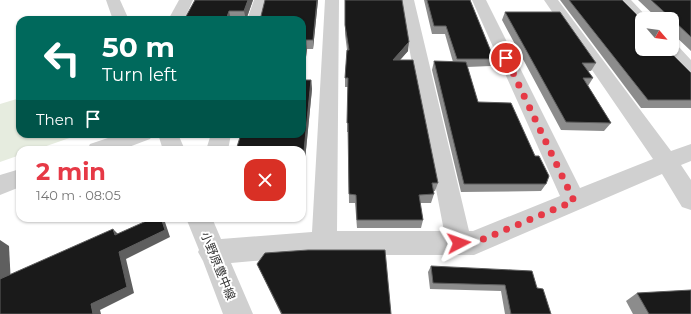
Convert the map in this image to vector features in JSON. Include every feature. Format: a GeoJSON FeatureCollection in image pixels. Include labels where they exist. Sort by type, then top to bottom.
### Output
{"type":"FeatureCollection","features":[{"type":"Feature","properties":{"kind":"street"},"geometry":{"type":"LineString","coordinates":[[113,0],[119,16]]}},
{"type":"Feature","properties":{"kind":"street"},"geometry":{"type":"LineString","coordinates":[[178,16],[186,0]]}},
{"type":"Feature","properties":{"kind":"street"},"geometry":{"type":"LineString","coordinates":[[256,16],[261,0]]}},
{"type":"Feature","properties":{"kind":"street"},"geometry":{"type":"LineString","coordinates":[[324,243],[332,0]]}},
{"type":"Feature","properties":{"kind":"street"},"geometry":{"type":"LineString","coordinates":[[407,0],[459,243]]}},
{"type":"Feature","properties":{"kind":"street"},"geometry":{"type":"LineString","coordinates":[[479,0],[574,201]]}},
{"type":"Feature","properties":{"kind":"street"},"geometry":{"type":"LineString","coordinates":[[551,0],[667,162],[691,200]]}},
{"type":"Feature","properties":{"kind":"street"},"geometry":{"type":"LineString","coordinates":[[623,0],[635,13]]}},
{"type":"Feature","properties":{"kind":"street"},"geometry":{"type":"LineString","coordinates":[[678,56],[691,70]]}},
{"type":"Feature","properties":{"kind":"street"},"geometry":{"type":"LineString","coordinates":[[109,146],[132,138]]}},
{"type":"Feature","properties":{"kind":"street"},"geometry":{"type":"LineString","coordinates":[[211,252],[324,243],[474,243],[691,152]]}},
{"type":"Feature","properties":{"kind":"street"},"geometry":{"type":"LineString","coordinates":[[0,185],[16,179]]}},
{"type":"Feature","properties":{"kind":"street","name":"小野原豊中線"},"geometry":{"type":"LineString","coordinates":[[200,222],[211,252],[238,314]]}},
{"type":"Feature","properties":{"kind":"shaded area"},"geometry":{"type":"Polygon","coordinates":[[[16,99],[16,138],[70,138],[46,146],[16,146],[16,156],[0,162],[0,104],[16,99]]]}},
{"type":"Feature","properties":{"kind":"building"},"geometry":{"type":"Polygon","coordinates":[[[195,0],[248,0],[244,11],[229,11],[227,16],[186,16],[195,0]]]}},
{"type":"Feature","properties":{"kind":"building"},"geometry":{"type":"Polygon","coordinates":[[[265,0],[317,0],[313,40],[306,40],[306,16],[261,16],[265,0]]]}},
{"type":"Feature","properties":{"kind":"building"},"geometry":{"type":"Polygon","coordinates":[[[345,0],[402,0],[409,42],[393,60],[413,60],[438,183],[432,183],[434,194],[419,195],[423,220],[357,220],[356,195],[349,194],[347,123],[348,78],[345,78],[347,50],[349,50],[345,25],[345,0]]]}},
{"type":"Feature","properties":{"kind":"building"},"geometry":{"type":"Polygon","coordinates":[[[427,0],[470,0],[494,59],[457,59],[446,26],[434,26],[427,0]]]}},
{"type":"Feature","properties":{"kind":"building"},"geometry":{"type":"Polygon","coordinates":[[[569,0],[622,0],[635,13],[635,56],[674,56],[691,73],[691,100],[648,100],[569,0]]]}},
{"type":"Feature","properties":{"kind":"building"},"geometry":{"type":"Polygon","coordinates":[[[651,0],[691,0],[691,37],[679,26],[679,12],[664,12],[651,0]]]}},
{"type":"Feature","properties":{"kind":"building"},"geometry":{"type":"Polygon","coordinates":[[[505,12],[560,12],[596,63],[582,63],[593,78],[583,78],[611,123],[566,122],[505,12]]]}},
{"type":"Feature","properties":{"kind":"building"},"geometry":{"type":"Polygon","coordinates":[[[434,61],[466,62],[478,102],[511,103],[535,156],[539,156],[549,176],[546,184],[464,184],[434,61]]]}},
{"type":"Feature","properties":{"kind":"building"},"geometry":{"type":"Polygon","coordinates":[[[306,80],[311,80],[306,131],[306,80]]]}},
{"type":"Feature","properties":{"kind":"building"},"geometry":{"type":"Polygon","coordinates":[[[240,138],[305,138],[304,146],[237,146],[240,138]]]}},
{"type":"Feature","properties":{"kind":"building"},"geometry":{"type":"Polygon","coordinates":[[[144,222],[162,222],[165,230],[119,252],[127,287],[91,304],[93,314],[0,314],[0,279],[113,229],[115,235],[144,222]]]}},
{"type":"Feature","properties":{"kind":"building"},"geometry":{"type":"Polygon","coordinates":[[[308,250],[385,250],[391,314],[282,314],[257,264],[265,253],[308,250]]]}},
{"type":"Feature","properties":{"kind":"building"},"geometry":{"type":"Polygon","coordinates":[[[431,266],[532,271],[537,288],[543,289],[551,314],[511,314],[505,285],[433,283],[431,266]]]}},
{"type":"Feature","properties":{"kind":"building"},"geometry":{"type":"Polygon","coordinates":[[[691,290],[691,314],[649,314],[637,293],[691,290]]]}},
{"type":"Feature","properties":{"kind":"route"},"geometry":{"type":"LineString","coordinates":[[459,243],[474,243],[574,201],[506,58]]}}]}
